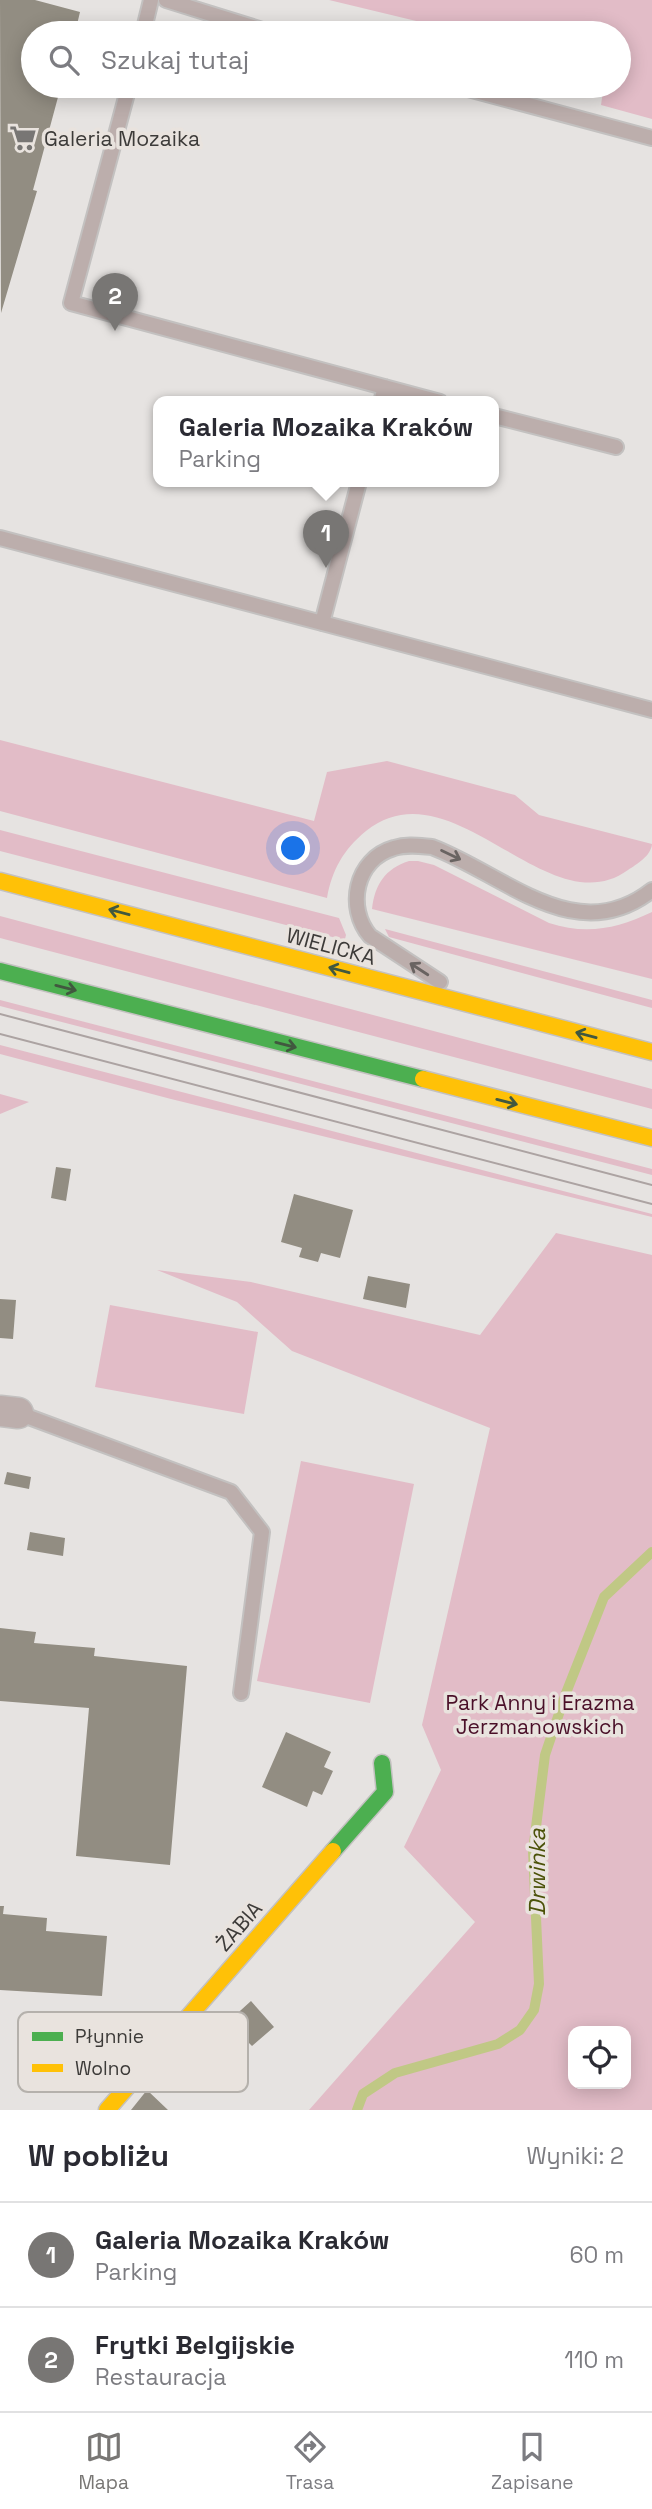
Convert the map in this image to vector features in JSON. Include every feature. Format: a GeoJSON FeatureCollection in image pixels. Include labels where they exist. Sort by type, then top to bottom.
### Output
{"type":"FeatureCollection","features":[{"type":"Feature","properties":{"kind":"main road","name":"WIELICKA"},"geometry":{"type":"LineString","coordinates":[[0,881],[652,1052]]}},
{"type":"Feature","properties":{"kind":"main road"},"geometry":{"type":"LineString","coordinates":[[0,971],[652,1138]]}},
{"type":"Feature","properties":{"kind":"main road","name":"ŻABIA"},"geometry":{"type":"LineString","coordinates":[[193,2012],[385,1792],[382,1763]]}},
{"type":"Feature","properties":{"kind":"main road","name":"ŻABIA"},"geometry":{"type":"LineString","coordinates":[[107,2110],[123,2092]]}},
{"type":"Feature","properties":{"kind":"lane"},"geometry":{"type":"LineString","coordinates":[[146,21],[151,0]]}},
{"type":"Feature","properties":{"kind":"lane"},"geometry":{"type":"LineString","coordinates":[[166,0],[233,21]]}},
{"type":"Feature","properties":{"kind":"lane"},"geometry":{"type":"LineString","coordinates":[[126,98],[71,303],[383,395]]}},
{"type":"Feature","properties":{"kind":"lane"},"geometry":{"type":"LineString","coordinates":[[502,98],[652,138]]}},
{"type":"Feature","properties":{"kind":"lane"},"geometry":{"type":"LineString","coordinates":[[499,417],[616,447]]}},
{"type":"Feature","properties":{"kind":"lane"},"geometry":{"type":"LineString","coordinates":[[322,623],[358,487]]}},
{"type":"Feature","properties":{"kind":"lane"},"geometry":{"type":"LineString","coordinates":[[0,538],[652,710]]}},
{"type":"Feature","properties":{"kind":"lane"},"geometry":{"type":"LineString","coordinates":[[476,1006],[379,943],[363,928],[357,915],[357,883],[365,867],[382,854],[392,848],[412,845],[432,847],[558,909],[584,914],[616,909],[652,890]]}},
{"type":"Feature","properties":{"kind":"lane"},"geometry":{"type":"LineString","coordinates":[[9,1412],[231,1492],[262,1532],[242,1693]]}},
{"type":"Feature","properties":{"kind":"green space"},"geometry":{"type":"Polygon","coordinates":[[[329,0],[652,0],[652,119],[601,105],[602,98],[631,98],[631,21],[416,21],[329,0]]]}},
{"type":"Feature","properties":{"kind":"green space"},"geometry":{"type":"Polygon","coordinates":[[[0,740],[314,821],[327,772],[387,761],[515,795],[539,815],[652,844],[646,856],[628,870],[597,882],[565,879],[533,865],[466,828],[432,816],[399,815],[366,831],[351,846],[335,870],[327,898],[0,811],[0,740]]]}},
{"type":"Feature","properties":{"kind":"green space"},"geometry":{"type":"Polygon","coordinates":[[[0,830],[339,918],[345,939],[0,851],[0,830]]]}},
{"type":"Feature","properties":{"kind":"green space"},"geometry":{"type":"Polygon","coordinates":[[[409,861],[434,865],[549,923],[563,927],[589,929],[614,926],[652,912],[652,979],[372,909],[383,879],[394,868],[409,861]]]}},
{"type":"Feature","properties":{"kind":"green space"},"geometry":{"type":"Polygon","coordinates":[[[0,916],[652,1089],[652,1109],[0,938],[0,916]]]}},
{"type":"Feature","properties":{"kind":"green space"},"geometry":{"type":"Polygon","coordinates":[[[385,929],[652,1000],[652,1008],[389,937],[385,929]]]}},
{"type":"Feature","properties":{"kind":"green space"},"geometry":{"type":"Polygon","coordinates":[[[0,1000],[652,1169],[652,1175],[0,1006],[0,1000]]]}},
{"type":"Feature","properties":{"kind":"green space"},"geometry":{"type":"Polygon","coordinates":[[[0,1045],[652,1214],[652,1217],[171,1099],[0,1054],[0,1045]]]}},
{"type":"Feature","properties":{"kind":"green space"},"geometry":{"type":"Polygon","coordinates":[[[0,1094],[29,1102],[0,1114],[0,1094]]]}},
{"type":"Feature","properties":{"kind":"green space","name":"Park Anny i Erazma Jerzmanowskich"},"geometry":{"type":"Polygon","coordinates":[[[556,1233],[652,1255],[652,2110],[309,2110],[475,1922],[404,1847],[441,1770],[422,1725],[490,1428],[292,1351],[237,1302],[157,1270],[251,1282],[480,1335],[556,1233]]]}},
{"type":"Feature","properties":{"kind":"green space"},"geometry":{"type":"Polygon","coordinates":[[[110,1305],[258,1332],[244,1414],[95,1387],[110,1305]]]}},
{"type":"Feature","properties":{"kind":"green space"},"geometry":{"type":"Polygon","coordinates":[[[301,1461],[414,1484],[370,1703],[257,1681],[301,1461]]]}},
{"type":"Feature","properties":{"kind":"building","name":"Galeria Mozaika"},"geometry":{"type":"Polygon","coordinates":[[[0,0],[35,0],[80,12],[78,21],[21,21],[21,98],[58,98],[33,190],[37,191],[1,313],[0,0]]]}},
{"type":"Feature","properties":{"kind":"building"},"geometry":{"type":"Polygon","coordinates":[[[56,1167],[71,1169],[66,1201],[51,1198],[56,1167]]]}},
{"type":"Feature","properties":{"kind":"building"},"geometry":{"type":"Polygon","coordinates":[[[294,1194],[353,1210],[340,1258],[321,1253],[318,1262],[299,1257],[302,1248],[281,1242],[294,1194]]]}},
{"type":"Feature","properties":{"kind":"building"},"geometry":{"type":"Polygon","coordinates":[[[368,1276],[410,1284],[406,1308],[363,1299],[368,1276]]]}},
{"type":"Feature","properties":{"kind":"building"},"geometry":{"type":"Polygon","coordinates":[[[0,1299],[16,1300],[13,1339],[0,1338],[0,1299]]]}},
{"type":"Feature","properties":{"kind":"building"},"geometry":{"type":"Polygon","coordinates":[[[7,1472],[31,1477],[29,1489],[4,1484],[7,1472]]]}},
{"type":"Feature","properties":{"kind":"building"},"geometry":{"type":"Polygon","coordinates":[[[30,1532],[65,1538],[63,1556],[27,1550],[30,1532]]]}},
{"type":"Feature","properties":{"kind":"building"},"geometry":{"type":"Polygon","coordinates":[[[0,1628],[36,1632],[34,1643],[95,1648],[94,1656],[187,1666],[170,1865],[76,1856],[89,1708],[0,1701],[0,1628]]]}},
{"type":"Feature","properties":{"kind":"building"},"geometry":{"type":"Polygon","coordinates":[[[286,1732],[331,1752],[324,1767],[333,1771],[322,1795],[313,1791],[307,1807],[262,1787],[286,1732]]]}},
{"type":"Feature","properties":{"kind":"building"},"geometry":{"type":"Polygon","coordinates":[[[0,1906],[4,1906],[3,1914],[47,1918],[46,1931],[107,1936],[102,1996],[0,1990],[0,1906]]]}},
{"type":"Feature","properties":{"kind":"building"},"geometry":{"type":"Polygon","coordinates":[[[251,2001],[274,2027],[252,2046],[248,2042],[248,2012],[239,2012],[251,2001]]]}},
{"type":"Feature","properties":{"kind":"building"},"geometry":{"type":"Polygon","coordinates":[[[145,2092],[149,2092],[168,2110],[131,2110],[145,2092]]]}},
{"type":"Feature","properties":{"kind":"waterway","name":"Drwinka"},"geometry":{"type":"LineString","coordinates":[[357,2110],[363,2094],[395,2073],[498,2044],[520,2030],[534,2010],[539,1984],[533,1851],[545,1755],[604,1597],[652,1552]]}},
{"type":"Feature","properties":{"kind":"tram line"},"geometry":{"type":"LineString","coordinates":[[0,1014],[652,1185]]}},
{"type":"Feature","properties":{"kind":"tram line"},"geometry":{"type":"LineString","coordinates":[[0,1034],[652,1204]]}},
{"type":"Feature","properties":{"kind":"traffic: fast"},"geometry":{"type":"LineString","coordinates":[[0,971],[423,1079]]}},
{"type":"Feature","properties":{"kind":"traffic: fast"},"geometry":{"type":"LineString","coordinates":[[333,1851],[385,1792],[382,1763]]}},
{"type":"Feature","properties":{"kind":"traffic: slow"},"geometry":{"type":"LineString","coordinates":[[0,881],[652,1052]]}},
{"type":"Feature","properties":{"kind":"traffic: slow"},"geometry":{"type":"LineString","coordinates":[[423,1079],[652,1138]]}},
{"type":"Feature","properties":{"kind":"traffic: slow"},"geometry":{"type":"LineString","coordinates":[[193,2012],[333,1851]]}},
{"type":"Feature","properties":{"kind":"traffic: slow"},"geometry":{"type":"LineString","coordinates":[[107,2110],[123,2092]]}},
{"type":"Feature","properties":{"kind":"place","name":"Galeria Mozaika"},"geometry":{"type":"Point","coordinates":[23,138]}},
{"type":"Feature","properties":{"kind":"place","name":"Frytki Belgijskie"},"geometry":{"type":"Point","coordinates":[115,331]}},
{"type":"Feature","properties":{"kind":"place","name":"Galeria Mozaika Kraków"},"geometry":{"type":"Point","coordinates":[326,568]}}]}
